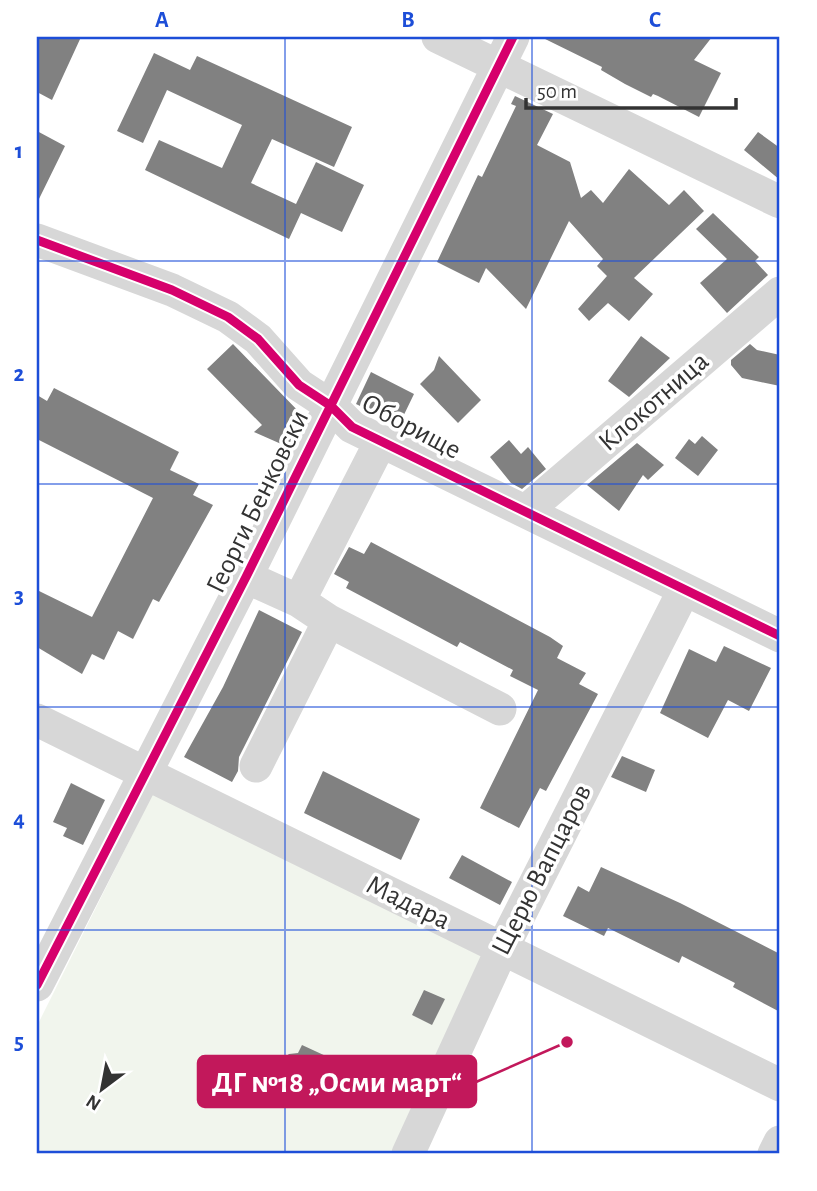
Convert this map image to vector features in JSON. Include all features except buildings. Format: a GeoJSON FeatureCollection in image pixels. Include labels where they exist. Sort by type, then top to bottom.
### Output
{"type":"FeatureCollection","features":[{"type":"Feature","properties":{"kind":"street"},"geometry":{"type":"LineString","coordinates":[[438,37],[780,202]]}},
{"type":"Feature","properties":{"kind":"street","name":"Георги Бенковски"},"geometry":{"type":"LineString","coordinates":[[37,985],[246,577],[513,37]]}},
{"type":"Feature","properties":{"kind":"street","name":"Оборище"},"geometry":{"type":"LineString","coordinates":[[37,240],[172,290],[228,317],[258,339],[299,385],[331,406],[352,427],[527,510],[780,636]]}},
{"type":"Feature","properties":{"kind":"street","name":"Клокотница"},"geometry":{"type":"LineString","coordinates":[[527,510],[780,293]]}},
{"type":"Feature","properties":{"kind":"street"},"geometry":{"type":"LineString","coordinates":[[299,601],[380,441]]}},
{"type":"Feature","properties":{"kind":"street"},"geometry":{"type":"LineString","coordinates":[[246,577],[299,601],[330,621],[500,709]]}},
{"type":"Feature","properties":{"kind":"street","name":"Щерю Вапцаров"},"geometry":{"type":"LineString","coordinates":[[408,1154],[502,949],[684,590]]}},
{"type":"Feature","properties":{"kind":"street"},"geometry":{"type":"LineString","coordinates":[[256,766],[330,621]]}},
{"type":"Feature","properties":{"kind":"street","name":"Мадара"},"geometry":{"type":"LineString","coordinates":[[37,720],[780,1085]]}},
{"type":"Feature","properties":{"kind":"street"},"geometry":{"type":"LineString","coordinates":[[774,1154],[780,1142]]}},
{"type":"Feature","properties":{"kind":"shaded area"},"geometry":{"type":"Polygon","coordinates":[[[153,793],[491,960],[398,1154],[37,1154],[37,1026],[153,793]]]}},
{"type":"Feature","properties":{"kind":"cycle path"},"geometry":{"type":"LineString","coordinates":[[37,985],[246,577],[513,37]]}},
{"type":"Feature","properties":{"kind":"cycle path"},"geometry":{"type":"LineString","coordinates":[[37,240],[172,290],[228,317],[258,339],[299,385],[331,406],[352,427],[780,636]]}},
{"type":"Feature","properties":{"kind":"place","name":"ДГ №18 „Осми март“"},"geometry":{"type":"Point","coordinates":[567,1042]}}]}
